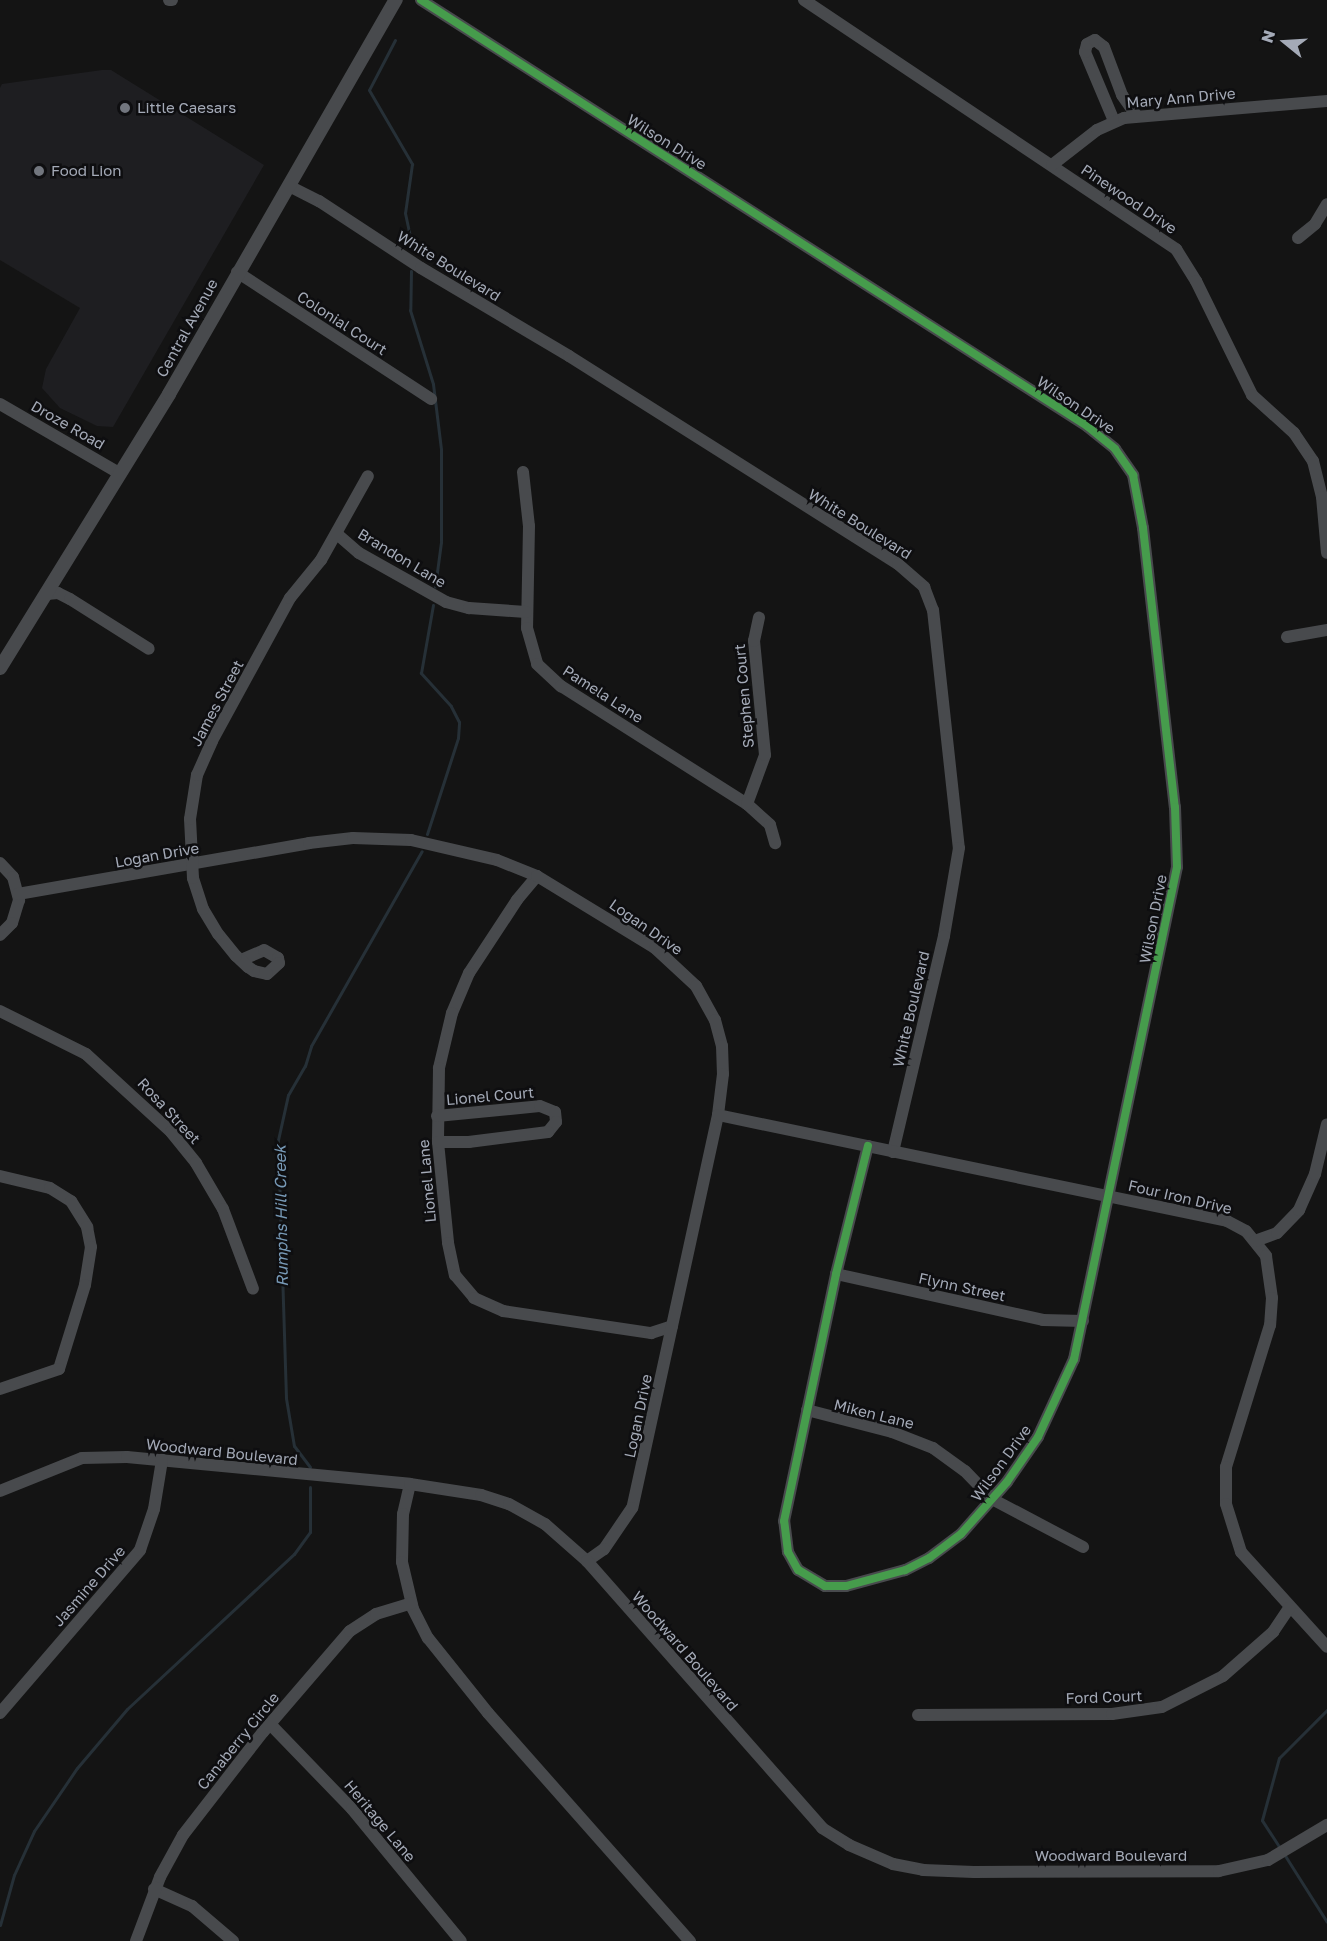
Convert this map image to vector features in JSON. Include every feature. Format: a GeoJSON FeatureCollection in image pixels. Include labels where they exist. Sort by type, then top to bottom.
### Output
{"type":"FeatureCollection","features":[{"type":"Feature","properties":{"kind":"street","name":"Central Avenue"},"geometry":{"type":"LineString","coordinates":[[0,668],[119,473],[396,0]]}},
{"type":"Feature","properties":{"kind":"street","name":"Wilson Drive"},"geometry":{"type":"LineString","coordinates":[[421,0],[1054,405],[1102,437],[1125,460],[1137,491],[1143,528],[1178,848],[1175,887],[1074,1359],[1052,1413],[992,1499],[951,1543],[904,1570],[835,1587],[806,1577],[788,1552],[784,1521],[836,1274],[868,1146]]}},
{"type":"Feature","properties":{"kind":"street","name":"Pinewood Drive"},"geometry":{"type":"LineString","coordinates":[[804,0],[1147,227],[1181,255],[1252,395],[1294,433],[1313,461],[1322,497],[1327,553]]}},
{"type":"Feature","properties":{"kind":"street"},"geometry":{"type":"LineString","coordinates":[[1114,121],[1085,52],[1087,44],[1095,40],[1104,47],[1122,95],[1136,115]]}},
{"type":"Feature","properties":{"kind":"street","name":"Mary Ann Drive"},"geometry":{"type":"LineString","coordinates":[[1052,165],[1114,121],[1136,115],[1327,101]]}},
{"type":"Feature","properties":{"kind":"street","name":"White Boulevard"},"geometry":{"type":"LineString","coordinates":[[288,186],[319,201],[421,268],[569,356],[898,564],[924,587],[933,610],[960,848],[944,936],[894,1152]]}},
{"type":"Feature","properties":{"kind":"street"},"geometry":{"type":"LineString","coordinates":[[1298,238],[1315,224],[1327,204]]}},
{"type":"Feature","properties":{"kind":"street","name":"Colonial Court"},"geometry":{"type":"LineString","coordinates":[[237,272],[431,399]]}},
{"type":"Feature","properties":{"kind":"street","name":"Droze Road"},"geometry":{"type":"LineString","coordinates":[[0,404],[119,473]]}},
{"type":"Feature","properties":{"kind":"street","name":"Pamela Lane"},"geometry":{"type":"LineString","coordinates":[[523,472],[529,526],[526,612],[532,655],[552,679],[747,804],[770,825],[776,843]]}},
{"type":"Feature","properties":{"kind":"street","name":"James Street"},"geometry":{"type":"LineString","coordinates":[[241,960],[203,909],[192,863],[192,798],[206,753],[290,598],[337,534],[368,476]]}},
{"type":"Feature","properties":{"kind":"street","name":"Brandon Lane"},"geometry":{"type":"LineString","coordinates":[[337,534],[359,553],[446,602],[469,608],[526,612]]}},
{"type":"Feature","properties":{"kind":"street"},"geometry":{"type":"LineString","coordinates":[[47,594],[58,593],[70,599],[149,648]]}},
{"type":"Feature","properties":{"kind":"street","name":"Stephen Court"},"geometry":{"type":"LineString","coordinates":[[747,804],[765,755],[754,641],[759,618]]}},
{"type":"Feature","properties":{"kind":"street"},"geometry":{"type":"LineString","coordinates":[[1287,637],[1327,630]]}},
{"type":"Feature","properties":{"kind":"street","name":"Logan Drive"},"geometry":{"type":"LineString","coordinates":[[18,894],[309,843],[382,838],[468,851],[537,876],[655,948],[696,986],[715,1020],[722,1046],[723,1074],[718,1115],[632,1508],[604,1549],[587,1561]]}},
{"type":"Feature","properties":{"kind":"street"},"geometry":{"type":"LineString","coordinates":[[0,863],[14,877],[18,894],[17,912],[0,935]]}},
{"type":"Feature","properties":{"kind":"street","name":"Lionel Lane"},"geometry":{"type":"LineString","coordinates":[[537,876],[505,916],[463,987],[442,1050],[437,1116],[438,1142],[450,1254],[455,1275],[466,1292],[492,1308],[514,1314],[651,1333],[672,1326]]}},
{"type":"Feature","properties":{"kind":"street","name":"Rosa Street"},"geometry":{"type":"LineString","coordinates":[[0,1011],[86,1054],[171,1132],[196,1163],[223,1209],[253,1289]]}},
{"type":"Feature","properties":{"kind":"street","name":"Lionel Court"},"geometry":{"type":"LineString","coordinates":[[437,1116],[540,1106],[555,1112],[556,1122],[548,1132],[469,1142],[438,1142]]}},
{"type":"Feature","properties":{"kind":"street","name":"Four Iron Drive"},"geometry":{"type":"LineString","coordinates":[[718,1115],[1227,1221],[1255,1241],[1271,1274],[1270,1325],[1233,1439],[1224,1493],[1230,1526],[1241,1552],[1289,1608],[1327,1647]]}},
{"type":"Feature","properties":{"kind":"street"},"geometry":{"type":"LineString","coordinates":[[1255,1241],[1277,1233],[1299,1210],[1315,1174],[1327,1124]]}},
{"type":"Feature","properties":{"kind":"street"},"geometry":{"type":"LineString","coordinates":[[0,1176],[50,1188],[71,1201],[87,1227],[91,1248],[82,1296],[59,1369],[0,1389]]}},
{"type":"Feature","properties":{"kind":"street","name":"Flynn Street"},"geometry":{"type":"LineString","coordinates":[[836,1274],[1043,1320],[1083,1321]]}},
{"type":"Feature","properties":{"kind":"street","name":"Miken Lane"},"geometry":{"type":"LineString","coordinates":[[807,1410],[892,1432],[933,1448],[965,1471],[992,1499],[1083,1547]]}},
{"type":"Feature","properties":{"kind":"street","name":"Woodward Boulevard"},"geometry":{"type":"LineString","coordinates":[[0,1491],[82,1458],[162,1460],[410,1484],[481,1495],[509,1504],[545,1524],[587,1561],[811,1816],[835,1837],[877,1859],[923,1870],[974,1872],[1219,1871],[1268,1860],[1327,1825]]}},
{"type":"Feature","properties":{"kind":"street","name":"Jasmine Drive"},"geometry":{"type":"LineString","coordinates":[[2,1706],[140,1550],[154,1509],[162,1460]]}},
{"type":"Feature","properties":{"kind":"street"},"geometry":{"type":"LineString","coordinates":[[410,1484],[401,1542],[411,1602],[443,1660],[690,1941]]}},
{"type":"Feature","properties":{"kind":"street","name":"Canaberry Circle"},"geometry":{"type":"LineString","coordinates":[[136,1941],[154,1889],[183,1835],[270,1724],[350,1631],[376,1614],[411,1602]]}},
{"type":"Feature","properties":{"kind":"street","name":"Ford Court"},"geometry":{"type":"LineString","coordinates":[[918,1715],[1119,1714],[1162,1707],[1223,1676],[1273,1632],[1289,1608]]}},
{"type":"Feature","properties":{"kind":"street","name":"Heritage Lane"},"geometry":{"type":"LineString","coordinates":[[270,1724],[352,1809],[461,1941]]}},
{"type":"Feature","properties":{"kind":"street"},"geometry":{"type":"LineString","coordinates":[[154,1889],[199,1911],[233,1941]]}},
{"type":"Feature","properties":{"kind":"shaded area"},"geometry":{"type":"Polygon","coordinates":[[[111,70],[264,165],[113,427],[97,426],[60,408],[42,388],[46,369],[80,308],[0,260],[0,88],[2,84],[111,70]]]}},
{"type":"Feature","properties":{"kind":"waterway","name":"Rumphs Hill Creek"},"geometry":{"type":"LineString","coordinates":[[395,40],[369,90],[412,164],[405,213],[413,250]]}},
{"type":"Feature","properties":{"kind":"waterway","name":"Rumphs Hill Creek"},"geometry":{"type":"LineString","coordinates":[[411,271],[410,310],[433,384],[441,449],[441,542],[435,587]]}},
{"type":"Feature","properties":{"kind":"waterway","name":"Rumphs Hill Creek"},"geometry":{"type":"LineString","coordinates":[[427,834],[458,738],[459,722],[451,706],[421,673],[433,605]]}},
{"type":"Feature","properties":{"kind":"waterway","name":"Rumphs Hill Creek"},"geometry":{"type":"LineString","coordinates":[[310,1467],[294,1446],[286,1398],[278,1140],[288,1095],[305,1066],[311,1046],[422,851]]}},
{"type":"Feature","properties":{"kind":"waterway","name":"Rumphs Hill Creek"},"geometry":{"type":"LineString","coordinates":[[0,1925],[14,1875],[34,1831],[77,1768],[127,1709],[294,1554],[310,1532],[310,1487]]}},
{"type":"Feature","properties":{"kind":"waterway"},"geometry":{"type":"LineString","coordinates":[[1280,1848],[1262,1820],[1279,1758],[1327,1710]]}},
{"type":"Feature","properties":{"kind":"waterway"},"geometry":{"type":"LineString","coordinates":[[1284,1854],[1327,1922]]}},
{"type":"Feature","properties":{"kind":"cycle path"},"geometry":{"type":"LineString","coordinates":[[421,0],[1087,426],[1115,449],[1133,475],[1143,528],[1175,807],[1177,867],[1074,1359],[1038,1437],[1007,1482],[961,1534],[929,1558],[905,1570],[846,1586],[825,1586],[798,1570],[788,1552],[784,1521],[836,1274],[868,1146]]}},
{"type":"Feature","properties":{"kind":"place","name":"Little Caesars"},"geometry":{"type":"Point","coordinates":[125,108]}},
{"type":"Feature","properties":{"kind":"place","name":"Food Lion"},"geometry":{"type":"Point","coordinates":[39,171]}}]}
